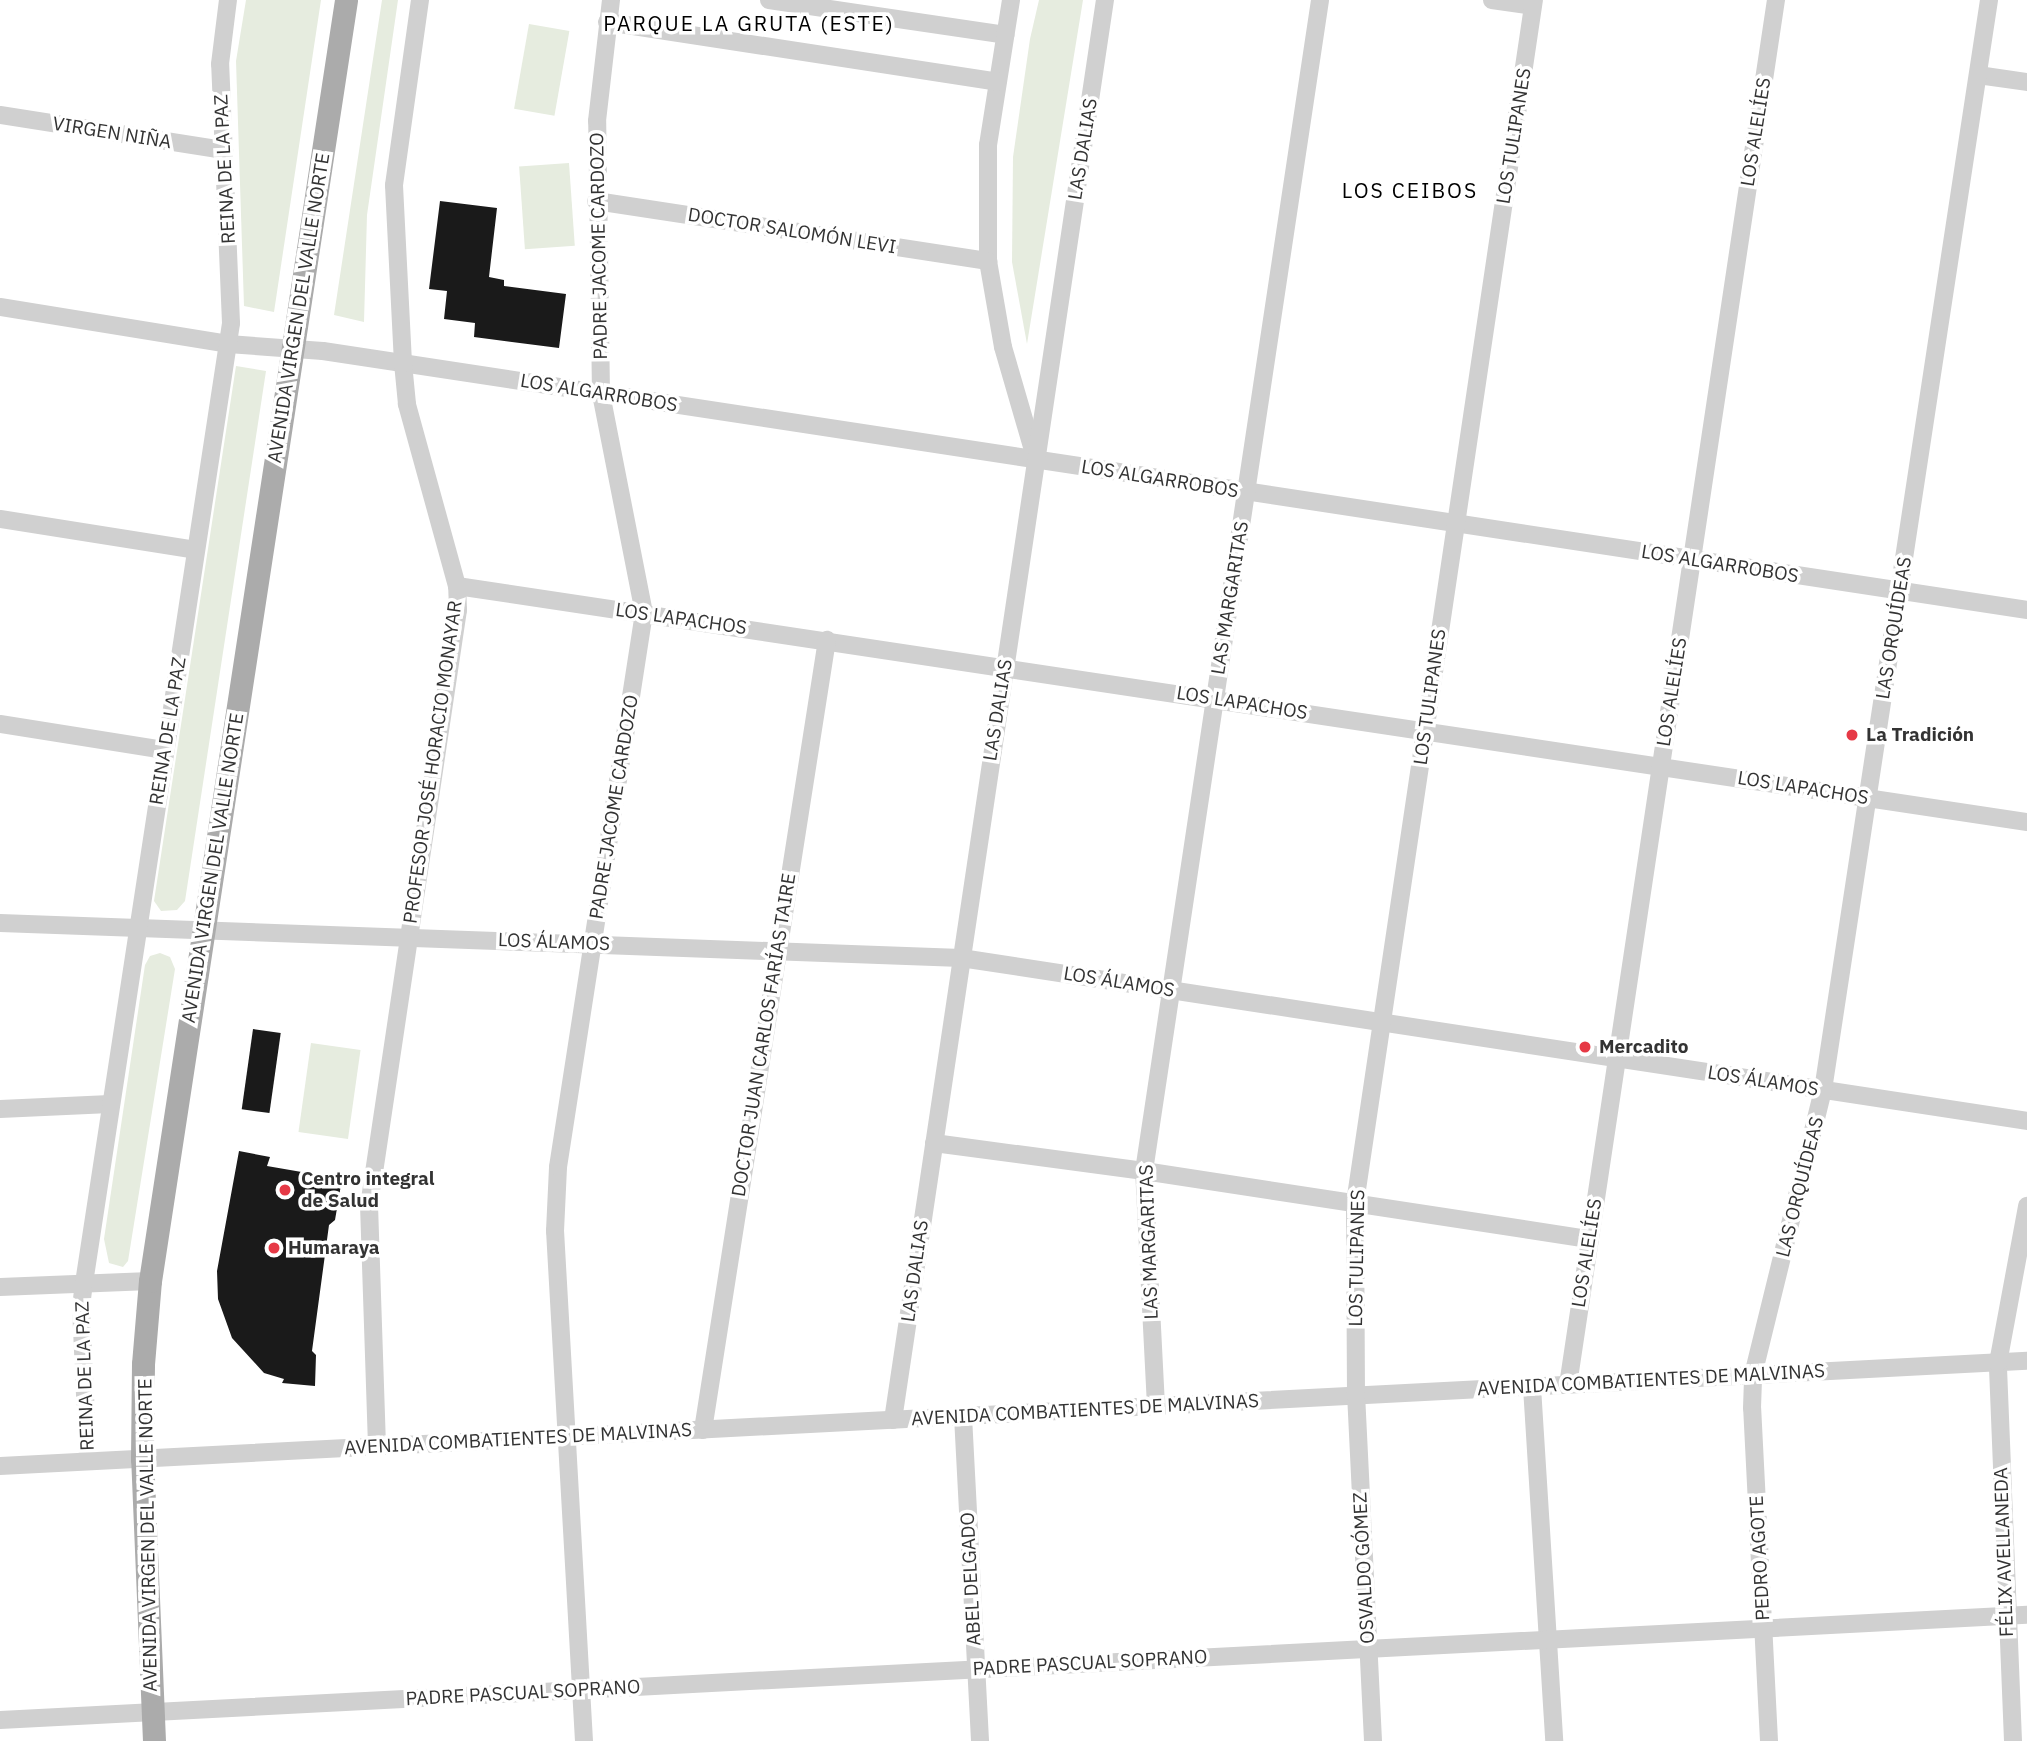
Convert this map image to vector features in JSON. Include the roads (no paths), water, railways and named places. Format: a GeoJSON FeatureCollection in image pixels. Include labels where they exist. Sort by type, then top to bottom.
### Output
{"type":"FeatureCollection","features":[{"type":"Feature","properties":{"kind":"main road","name":"AVENIDA VIRGEN DEL VALLE NORTE"},"geometry":{"type":"LineString","coordinates":[[153,1741],[142,1459],[144,1364],[150,1281],[346,0]]}},
{"type":"Feature","properties":{"kind":"street","name":"REINA DE LA PAZ"},"geometry":{"type":"LineString","coordinates":[[88,1461],[81,1307],[84,1283],[231,323],[219,64],[228,0]]}},
{"type":"Feature","properties":{"kind":"street","name":"PROFESOR JOSÉ HORACIO MONAYAR"},"geometry":{"type":"LineString","coordinates":[[377,1446],[369,1206],[458,610],[457,586],[407,404],[403,363],[394,185],[420,0]]}},
{"type":"Feature","properties":{"kind":"street","name":"PADRE JACOME CARDOZO"},"geometry":{"type":"LineString","coordinates":[[583,1741],[555,1231],[557,1180],[643,613],[601,394],[596,201],[597,121],[611,0]]}},
{"type":"Feature","properties":{"kind":"street"},"geometry":{"type":"LineString","coordinates":[[769,0],[1005,36]]}},
{"type":"Feature","properties":{"kind":"street"},"geometry":{"type":"LineString","coordinates":[[1011,0],[988,145],[988,261],[1003,348],[1036,460]]}},
{"type":"Feature","properties":{"kind":"street","name":"LAS DALIAS"},"geometry":{"type":"LineString","coordinates":[[893,1420],[1105,0]]}},
{"type":"Feature","properties":{"kind":"street","name":"LAS MARGARITAS"},"geometry":{"type":"LineString","coordinates":[[1157,1406],[1144,1171],[1320,0]]}},
{"type":"Feature","properties":{"kind":"street"},"geometry":{"type":"LineString","coordinates":[[1492,0],[1534,3]]}},
{"type":"Feature","properties":{"kind":"street","name":"LOS ALELÍES"},"geometry":{"type":"LineString","coordinates":[[1567,1385],[1776,0]]}},
{"type":"Feature","properties":{"kind":"street","name":"LAS ORQUÍDEAS"},"geometry":{"type":"LineString","coordinates":[[1754,1375],[1823,1090],[1989,0]]}},
{"type":"Feature","properties":{"kind":"street","name":"LOS TULIPANES"},"geometry":{"type":"LineString","coordinates":[[1356,1396],[1355,1203],[1534,3]]}},
{"type":"Feature","properties":{"kind":"street"},"geometry":{"type":"LineString","coordinates":[[607,22],[997,82]]}},
{"type":"Feature","properties":{"kind":"street"},"geometry":{"type":"LineString","coordinates":[[1978,75],[2027,82]]}},
{"type":"Feature","properties":{"kind":"street","name":"VIRGEN NIÑA"},"geometry":{"type":"LineString","coordinates":[[0,115],[225,150]]}},
{"type":"Feature","properties":{"kind":"street","name":"DOCTOR SALOMÓN LEVI"},"geometry":{"type":"LineString","coordinates":[[596,201],[988,261]]}},
{"type":"Feature","properties":{"kind":"street","name":"LOS ALGARROBOS"},"geometry":{"type":"LineString","coordinates":[[0,307],[228,344],[293,348],[403,363],[2027,610]]}},
{"type":"Feature","properties":{"kind":"street"},"geometry":{"type":"LineString","coordinates":[[0,519],[196,550]]}},
{"type":"Feature","properties":{"kind":"street","name":"LOS LAPACHOS"},"geometry":{"type":"LineString","coordinates":[[457,586],[1005,666],[2027,822]]}},
{"type":"Feature","properties":{"kind":"street","name":"DOCTOR JUAN CARLOS FARÍAS TAIRE"},"geometry":{"type":"LineString","coordinates":[[703,1430],[827,640]]}},
{"type":"Feature","properties":{"kind":"street"},"geometry":{"type":"LineString","coordinates":[[0,724],[165,750]]}},
{"type":"Feature","properties":{"kind":"street","name":"LOS ÁLAMOS"},"geometry":{"type":"LineString","coordinates":[[0,923],[961,958],[2027,1121]]}},
{"type":"Feature","properties":{"kind":"street"},"geometry":{"type":"LineString","coordinates":[[0,1109],[110,1104]]}},
{"type":"Feature","properties":{"kind":"street"},"geometry":{"type":"LineString","coordinates":[[934,1143],[1144,1171],[1589,1238]]}},
{"type":"Feature","properties":{"kind":"street","name":"FÉLIX AVELLANEDA"},"geometry":{"type":"LineString","coordinates":[[2013,1741],[1998,1363],[2027,1206]]}},
{"type":"Feature","properties":{"kind":"street"},"geometry":{"type":"LineString","coordinates":[[0,1287],[150,1281]]}},
{"type":"Feature","properties":{"kind":"street","name":"AVENIDA COMBATIENTES DE MALVINAS"},"geometry":{"type":"LineString","coordinates":[[0,1466],[2027,1361]]}},
{"type":"Feature","properties":{"kind":"street","name":"PEDRO AGOTE"},"geometry":{"type":"LineString","coordinates":[[1754,1375],[1769,1741]]}},
{"type":"Feature","properties":{"kind":"street"},"geometry":{"type":"LineString","coordinates":[[1532,1387],[1554,1741]]}},
{"type":"Feature","properties":{"kind":"street","name":"OSVALDO GÓMEZ"},"geometry":{"type":"LineString","coordinates":[[1356,1396],[1373,1741]]}},
{"type":"Feature","properties":{"kind":"street","name":"ABEL DELGADO"},"geometry":{"type":"LineString","coordinates":[[962,1416],[979,1741]]}},
{"type":"Feature","properties":{"kind":"street","name":"PADRE PASCUAL SOPRANO"},"geometry":{"type":"LineString","coordinates":[[0,1720],[2027,1615]]}},
{"type":"Feature","properties":{"kind":"place","name":"La Tradición"},"geometry":{"type":"Point","coordinates":[1852,735]}},
{"type":"Feature","properties":{"kind":"place","name":"Mercadito"},"geometry":{"type":"Point","coordinates":[1585,1047]}},
{"type":"Feature","properties":{"kind":"place","name":"Centro integral de Salud"},"geometry":{"type":"Point","coordinates":[285,1190]}},
{"type":"Feature","properties":{"kind":"place","name":"Humaraya"},"geometry":{"type":"Point","coordinates":[274,1248]}},
{"type":"Feature","properties":{"kind":"district","name":"PARQUE LA GRUTA (ESTE)"},"geometry":{"type":"Point","coordinates":[749,23]}},
{"type":"Feature","properties":{"kind":"district","name":"LOS CEIBOS"},"geometry":{"type":"Point","coordinates":[1410,190]}}]}
